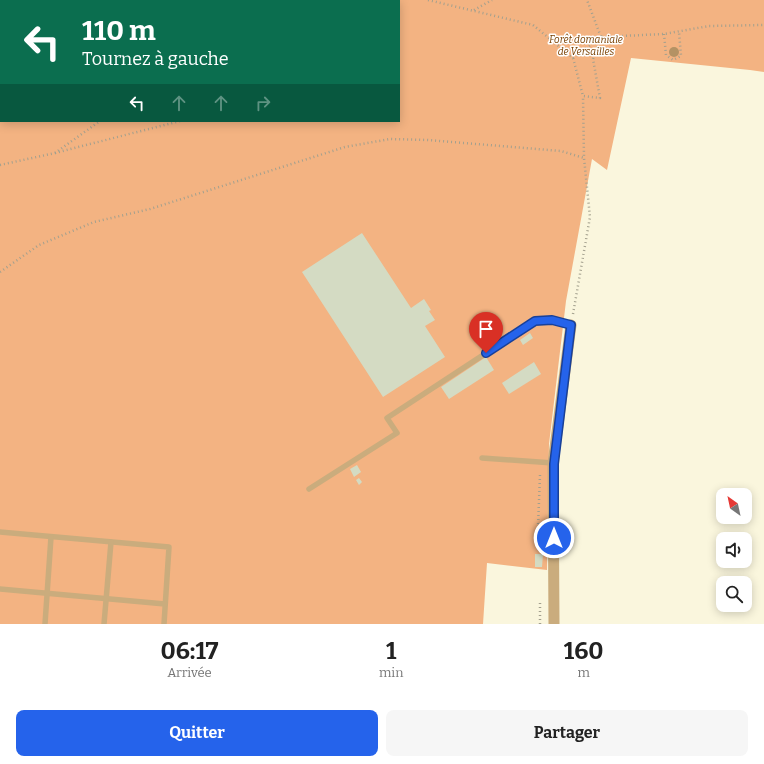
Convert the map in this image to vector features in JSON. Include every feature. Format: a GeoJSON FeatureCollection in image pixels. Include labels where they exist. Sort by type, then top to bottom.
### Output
{"type":"FeatureCollection","features":[{"type":"Feature","properties":{"kind":"street"},"geometry":{"type":"LineString","coordinates":[[554,624],[554,464],[571,325]]}},
{"type":"Feature","properties":{"kind":"lane"},"geometry":{"type":"LineString","coordinates":[[309,489],[397,433],[387,418],[535,321],[552,320],[571,325]]}},
{"type":"Feature","properties":{"kind":"lane"},"geometry":{"type":"LineString","coordinates":[[482,458],[554,464]]}},
{"type":"Feature","properties":{"kind":"lane"},"geometry":{"type":"LineString","coordinates":[[0,532],[169,547],[164,624]]}},
{"type":"Feature","properties":{"kind":"lane"},"geometry":{"type":"LineString","coordinates":[[45,624],[51,537]]}},
{"type":"Feature","properties":{"kind":"lane"},"geometry":{"type":"LineString","coordinates":[[104,624],[111,542]]}},
{"type":"Feature","properties":{"kind":"lane"},"geometry":{"type":"LineString","coordinates":[[0,589],[165,604]]}},
{"type":"Feature","properties":{"kind":"path"},"geometry":{"type":"LineString","coordinates":[[428,0],[533,25],[573,58],[583,96],[584,158],[590,217],[571,325]]}},
{"type":"Feature","properties":{"kind":"path"},"geometry":{"type":"LineString","coordinates":[[474,10],[492,0]]}},
{"type":"Feature","properties":{"kind":"path"},"geometry":{"type":"LineString","coordinates":[[583,96],[600,98],[593,59],[601,37],[587,0]]}},
{"type":"Feature","properties":{"kind":"path"},"geometry":{"type":"LineString","coordinates":[[573,58],[601,37],[664,34],[709,26],[764,25]]}},
{"type":"Feature","properties":{"kind":"path"},"geometry":{"type":"LineString","coordinates":[[664,34],[666,55],[673,60],[681,56],[679,32]]}},
{"type":"Feature","properties":{"kind":"path"},"geometry":{"type":"LineString","coordinates":[[54,154],[99,122]]}},
{"type":"Feature","properties":{"kind":"path"},"geometry":{"type":"LineString","coordinates":[[0,165],[54,154],[176,122]]}},
{"type":"Feature","properties":{"kind":"path"},"geometry":{"type":"LineString","coordinates":[[0,272],[39,245],[94,222],[150,209],[345,147],[390,139],[428,140],[561,151],[584,158]]}},
{"type":"Feature","properties":{"kind":"green space","name":"Forêt domaniale de Versailles"},"geometry":{"type":"Polygon","coordinates":[[[400,0],[764,0],[764,72],[631,58],[607,170],[592,159],[566,301],[549,444],[547,570],[487,563],[483,624],[0,624],[0,122],[400,122],[400,0]]]}},
{"type":"Feature","properties":{"kind":"building"},"geometry":{"type":"Polygon","coordinates":[[[362,233],[411,308],[424,299],[435,320],[425,326],[445,357],[383,397],[302,272],[362,233]]]}},
{"type":"Feature","properties":{"kind":"building"},"geometry":{"type":"Polygon","coordinates":[[[530,333],[533,338],[523,345],[520,340],[530,333]]]}},
{"type":"Feature","properties":{"kind":"building"},"geometry":{"type":"Polygon","coordinates":[[[486,357],[494,370],[449,399],[441,387],[486,357]]]}},
{"type":"Feature","properties":{"kind":"building"},"geometry":{"type":"Polygon","coordinates":[[[534,362],[541,374],[509,394],[502,383],[534,362]]]}},
{"type":"Feature","properties":{"kind":"building"},"geometry":{"type":"Polygon","coordinates":[[[357,465],[361,472],[354,477],[350,469],[357,465]]]}},
{"type":"Feature","properties":{"kind":"building"},"geometry":{"type":"Polygon","coordinates":[[[359,478],[362,482],[359,485],[356,480],[359,478]]]}},
{"type":"Feature","properties":{"kind":"building"},"geometry":{"type":"Polygon","coordinates":[[[535,554],[543,554],[542,567],[535,567],[535,554]]]}},
{"type":"Feature","properties":{"kind":"route"},"geometry":{"type":"LineString","coordinates":[[486,353],[535,321],[552,320],[571,325],[554,464],[554,538]]}}]}
